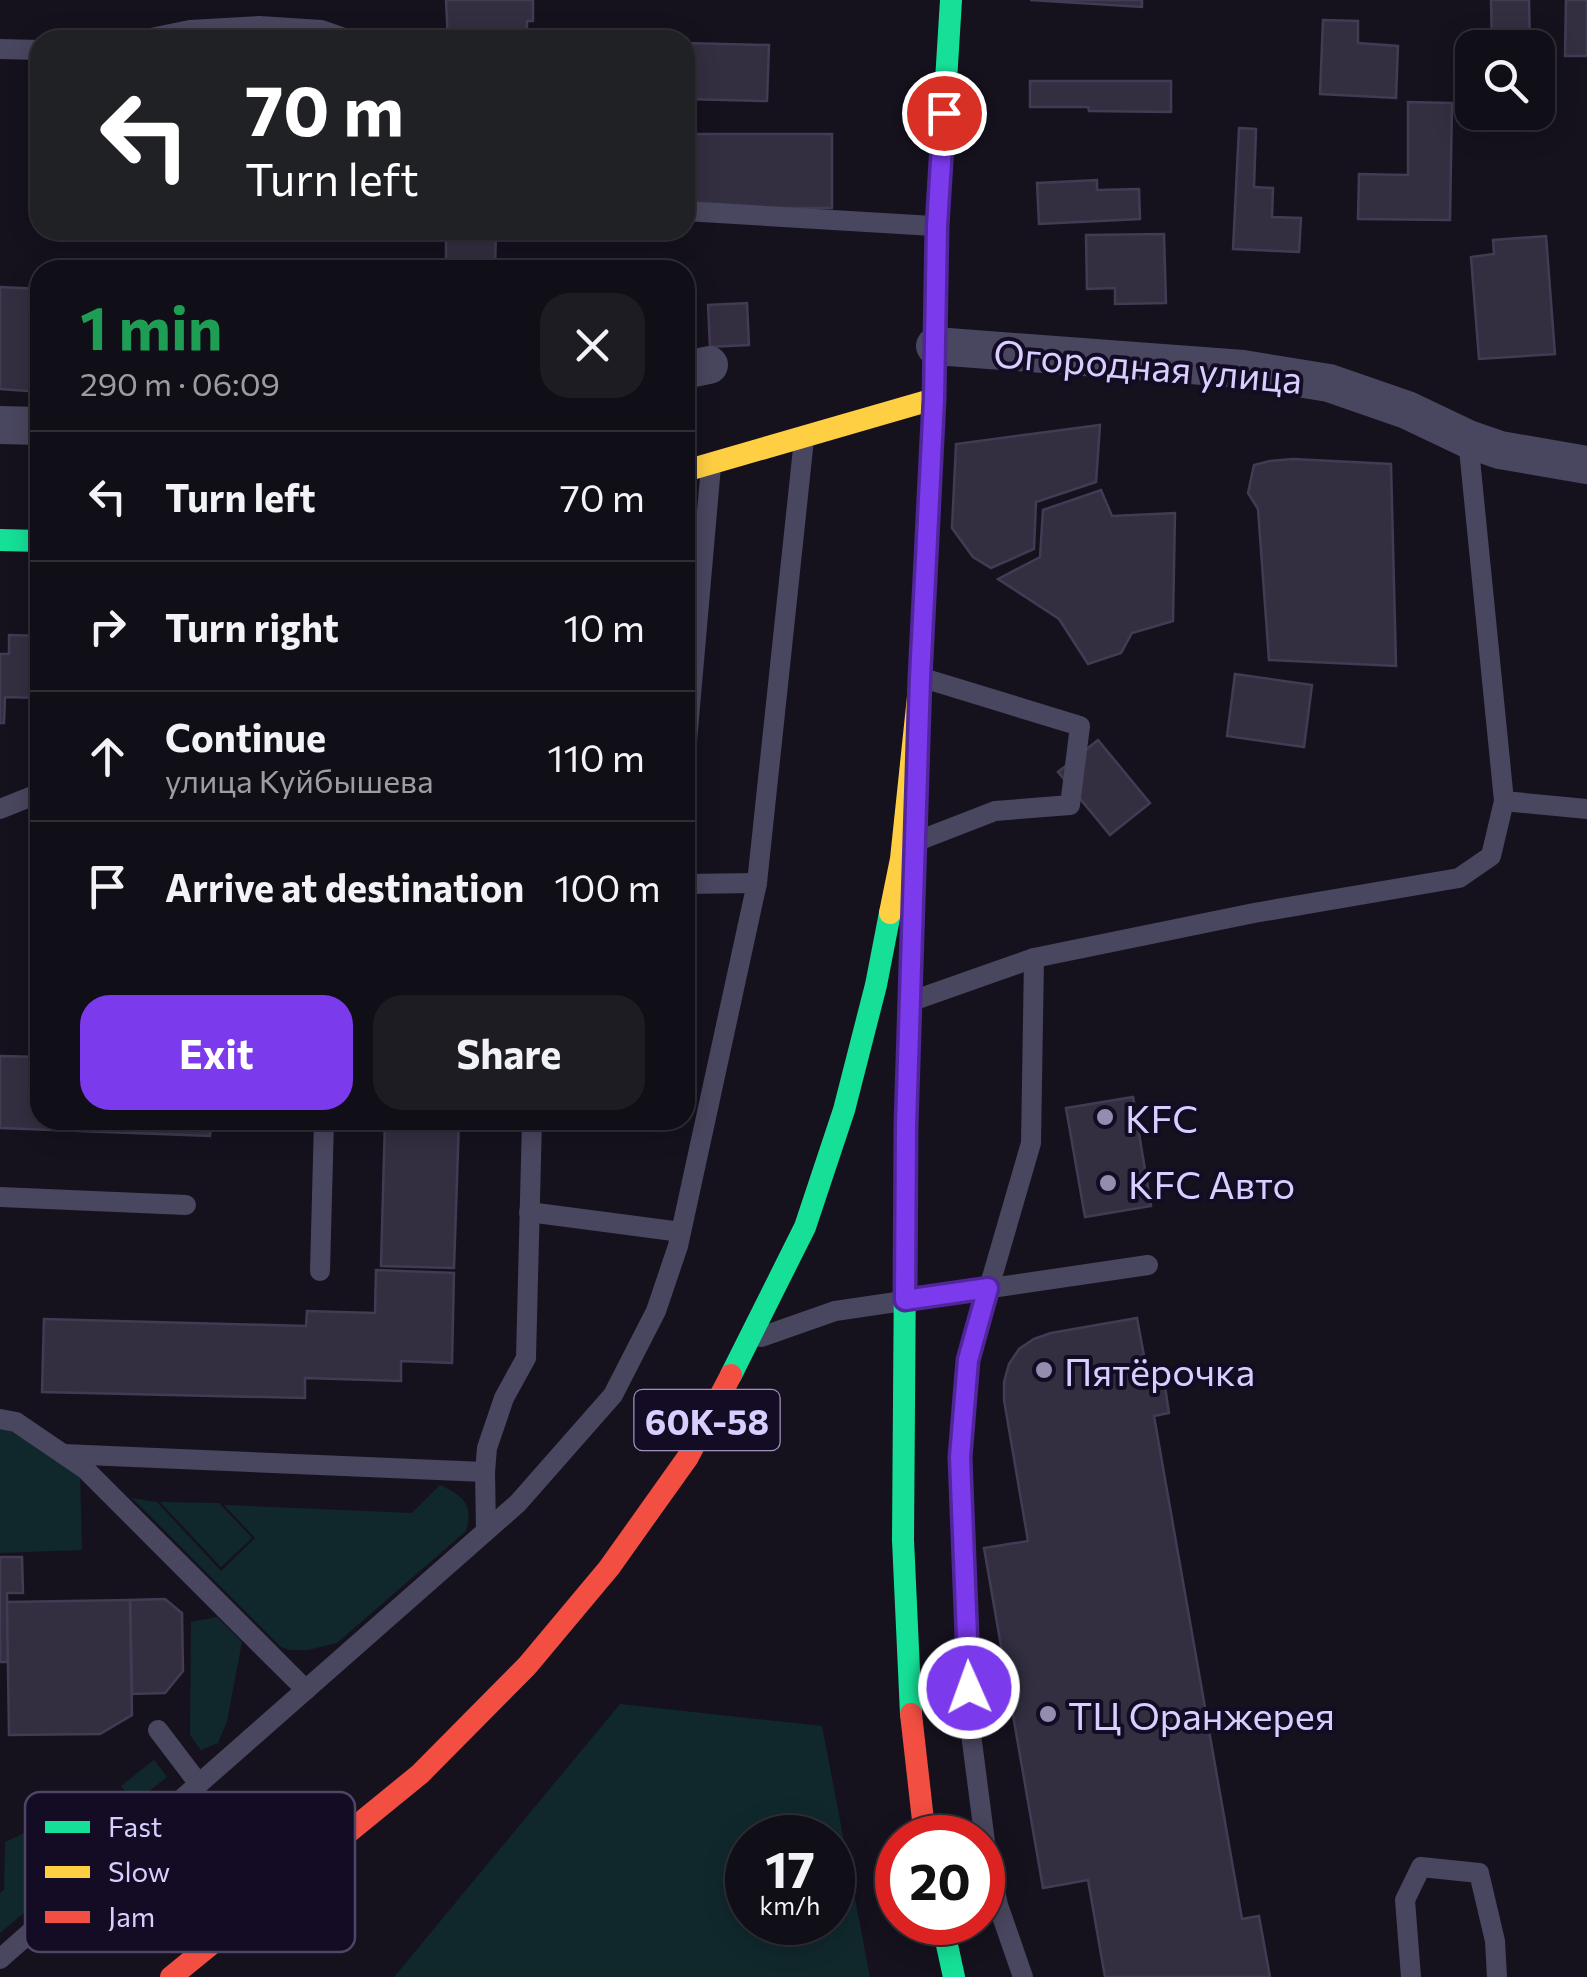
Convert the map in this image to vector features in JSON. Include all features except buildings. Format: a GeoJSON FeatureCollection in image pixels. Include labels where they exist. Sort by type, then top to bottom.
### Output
{"type":"FeatureCollection","features":[{"type":"Feature","properties":{"kind":"main road"},"geometry":{"type":"LineString","coordinates":[[920,678],[934,399],[937,226],[952,0]]}},
{"type":"Feature","properties":{"kind":"main road"},"geometry":{"type":"LineString","coordinates":[[695,468],[934,399]]}},
{"type":"Feature","properties":{"kind":"main road"},"geometry":{"type":"LineString","coordinates":[[0,540],[30,541]]}},
{"type":"Feature","properties":{"kind":"main road","name":"60К-58"},"geometry":{"type":"LineString","coordinates":[[355,1827],[420,1774],[528,1666],[609,1568],[688,1456],[750,1341],[805,1228],[844,1110],[908,851],[920,678]]}},
{"type":"Feature","properties":{"kind":"main road"},"geometry":{"type":"LineString","coordinates":[[908,851],[910,1002],[903,1540],[909,1696],[922,1815]]}},
{"type":"Feature","properties":{"kind":"main road"},"geometry":{"type":"LineString","coordinates":[[947,1945],[954,1977]]}},
{"type":"Feature","properties":{"kind":"main road","name":"60К-58"},"geometry":{"type":"LineString","coordinates":[[171,1977],[202,1952]]}},
{"type":"Feature","properties":{"kind":"street","name":"Огородная улица"},"geometry":{"type":"LineString","coordinates":[[935,346],[1243,369],[1329,383],[1407,410],[1500,450],[1587,465]]}},
{"type":"Feature","properties":{"kind":"street"},"geometry":{"type":"LineString","coordinates":[[0,425],[30,426]]}},
{"type":"Feature","properties":{"kind":"lane"},"geometry":{"type":"LineString","coordinates":[[190,30],[259,26],[321,30]]}},
{"type":"Feature","properties":{"kind":"lane"},"geometry":{"type":"LineString","coordinates":[[0,49],[30,50]]}},
{"type":"Feature","properties":{"kind":"lane"},"geometry":{"type":"LineString","coordinates":[[695,212],[937,226]]}},
{"type":"Feature","properties":{"kind":"lane"},"geometry":{"type":"LineString","coordinates":[[190,1792],[518,1503],[613,1394],[656,1311],[681,1232],[757,884],[804,437]]}},
{"type":"Feature","properties":{"kind":"lane"},"geometry":{"type":"LineString","coordinates":[[910,1002],[1034,958],[1254,912],[1458,878],[1492,856],[1504,801],[1468,439]]}},
{"type":"Feature","properties":{"kind":"lane"},"geometry":{"type":"LineString","coordinates":[[695,661],[711,464]]}},
{"type":"Feature","properties":{"kind":"lane"},"geometry":{"type":"LineString","coordinates":[[908,851],[995,811],[1070,805],[1080,726],[920,678]]}},
{"type":"Feature","properties":{"kind":"lane"},"geometry":{"type":"LineString","coordinates":[[0,810],[30,796]]}},
{"type":"Feature","properties":{"kind":"lane"},"geometry":{"type":"LineString","coordinates":[[1504,801],[1587,809]]}},
{"type":"Feature","properties":{"kind":"lane"},"geometry":{"type":"LineString","coordinates":[[695,884],[757,884]]}},
{"type":"Feature","properties":{"kind":"lane"},"geometry":{"type":"LineString","coordinates":[[1023,1977],[998,1905],[988,1858],[970,1726],[960,1457],[968,1360],[1030,1143],[1034,958]]}},
{"type":"Feature","properties":{"kind":"lane"},"geometry":{"type":"LineString","coordinates":[[320,1271],[324,1130]]}},
{"type":"Feature","properties":{"kind":"lane"},"geometry":{"type":"LineString","coordinates":[[486,1530],[487,1448],[504,1398],[526,1358],[532,1130]]}},
{"type":"Feature","properties":{"kind":"lane"},"geometry":{"type":"LineString","coordinates":[[0,1197],[186,1206]]}},
{"type":"Feature","properties":{"kind":"lane"},"geometry":{"type":"LineString","coordinates":[[530,1212],[681,1232]]}},
{"type":"Feature","properties":{"kind":"lane"},"geometry":{"type":"LineString","coordinates":[[750,1341],[836,1310],[1148,1265]]}},
{"type":"Feature","properties":{"kind":"lane"},"geometry":{"type":"LineString","coordinates":[[0,1419],[16,1422],[85,1468],[306,1690]]}},
{"type":"Feature","properties":{"kind":"lane"},"geometry":{"type":"LineString","coordinates":[[63,1454],[485,1472]]}},
{"type":"Feature","properties":{"kind":"lane"},"geometry":{"type":"LineString","coordinates":[[158,1730],[199,1784]]}},
{"type":"Feature","properties":{"kind":"lane"},"geometry":{"type":"LineString","coordinates":[[1411,1977],[1404,1900],[1420,1867],[1480,1873],[1496,1941],[1498,1977]]}},
{"type":"Feature","properties":{"kind":"lane"},"geometry":{"type":"LineString","coordinates":[[0,1959],[25,1937]]}},
{"type":"Feature","properties":{"kind":"green space"},"geometry":{"type":"Polygon","coordinates":[[[0,1427],[12,1429],[80,1472],[82,1550],[0,1553],[0,1427]]]}},
{"type":"Feature","properties":{"kind":"green space"},"geometry":{"type":"Polygon","coordinates":[[[440,1485],[465,1502],[469,1514],[466,1531],[337,1643],[308,1650],[281,1647],[132,1498],[157,1502],[221,1571],[255,1538],[224,1505],[412,1513],[440,1485]]]}},
{"type":"Feature","properties":{"kind":"green space"},"geometry":{"type":"Polygon","coordinates":[[[160,1502],[219,1503],[252,1538],[221,1567],[160,1502]]]}},
{"type":"Feature","properties":{"kind":"green space"},"geometry":{"type":"Polygon","coordinates":[[[217,1617],[242,1642],[227,1721],[218,1743],[201,1750],[190,1735],[191,1622],[217,1617]]]}},
{"type":"Feature","properties":{"kind":"green space"},"geometry":{"type":"Polygon","coordinates":[[[620,1704],[822,1726],[839,1815],[725,1815],[725,1945],[855,1945],[855,1899],[870,1977],[394,1977],[620,1704]]]}},
{"type":"Feature","properties":{"kind":"green space"},"geometry":{"type":"Polygon","coordinates":[[[154,1760],[167,1777],[148,1792],[126,1792],[121,1786],[154,1760]]]}},
{"type":"Feature","properties":{"kind":"green space"},"geometry":{"type":"Polygon","coordinates":[[[25,1833],[25,1912],[0,1933],[0,1893],[4,1890],[5,1842],[25,1833]]]}},
{"type":"Feature","properties":{"kind":"traffic: fast"},"geometry":{"type":"LineString","coordinates":[[920,678],[934,399],[937,226],[951,0]]}},
{"type":"Feature","properties":{"kind":"traffic: fast"},"geometry":{"type":"LineString","coordinates":[[0,540],[30,541]]}},
{"type":"Feature","properties":{"kind":"traffic: fast"},"geometry":{"type":"LineString","coordinates":[[731,1375],[805,1227],[844,1110],[890,913]]}},
{"type":"Feature","properties":{"kind":"traffic: fast"},"geometry":{"type":"LineString","coordinates":[[911,1714],[903,1540],[906,1126],[912,935]]}},
{"type":"Feature","properties":{"kind":"traffic: fast"},"geometry":{"type":"LineString","coordinates":[[947,1945],[954,1977]]}},
{"type":"Feature","properties":{"kind":"traffic: slow"},"geometry":{"type":"LineString","coordinates":[[695,468],[934,399]]}},
{"type":"Feature","properties":{"kind":"traffic: slow"},"geometry":{"type":"LineString","coordinates":[[890,913],[901,859],[920,678]]}},
{"type":"Feature","properties":{"kind":"traffic: jam"},"geometry":{"type":"LineString","coordinates":[[355,1827],[420,1774],[527,1666],[609,1568],[688,1457],[731,1375]]}},
{"type":"Feature","properties":{"kind":"traffic: jam"},"geometry":{"type":"LineString","coordinates":[[911,1714],[922,1815]]}},
{"type":"Feature","properties":{"kind":"traffic: jam"},"geometry":{"type":"LineString","coordinates":[[171,1977],[202,1952]]}},
{"type":"Feature","properties":{"kind":"place","name":"KFC"},"geometry":{"type":"Point","coordinates":[1105,1117]}},
{"type":"Feature","properties":{"kind":"place","name":"KFC Авто"},"geometry":{"type":"Point","coordinates":[1108,1183]}},
{"type":"Feature","properties":{"kind":"place","name":"Пятёрочка"},"geometry":{"type":"Point","coordinates":[1044,1370]}},
{"type":"Feature","properties":{"kind":"place","name":"ТЦ Оранжерея"},"geometry":{"type":"Point","coordinates":[1048,1714]}},
{"type":"Feature","properties":{"kind":"route"},"geometry":{"type":"LineString","coordinates":[[944,113],[920,678],[906,1126],[905,1300],[988,1288],[968,1360],[960,1457],[969,1688]]}}]}
